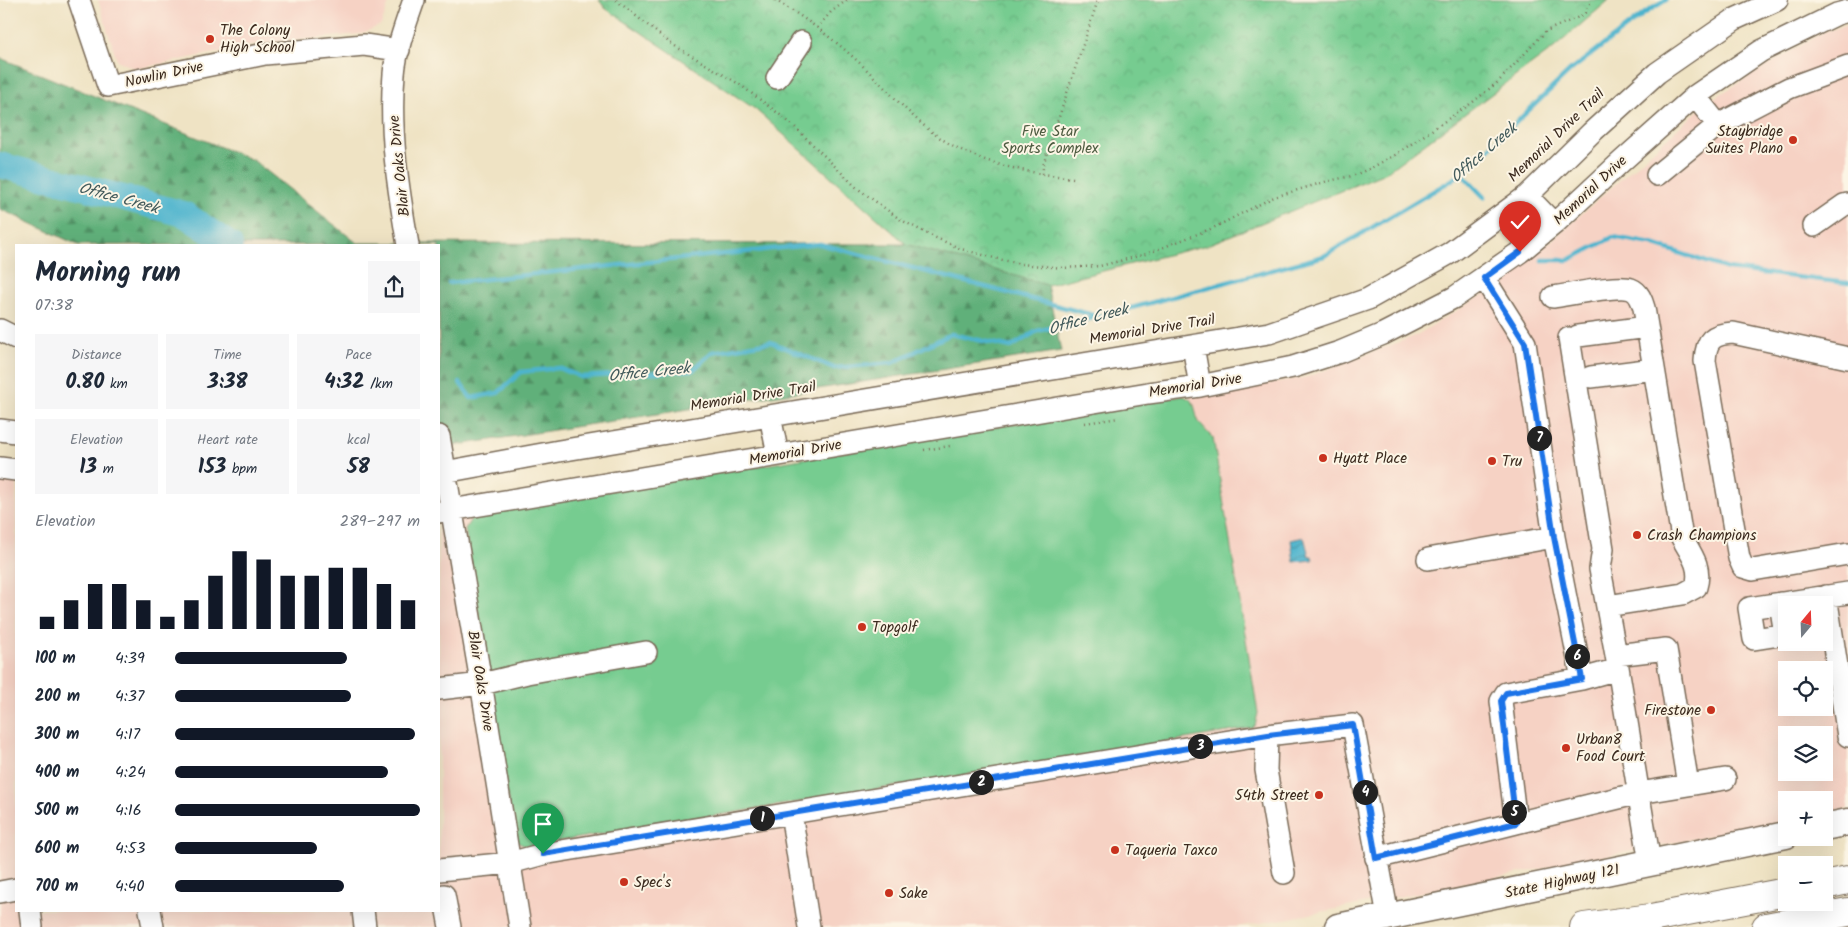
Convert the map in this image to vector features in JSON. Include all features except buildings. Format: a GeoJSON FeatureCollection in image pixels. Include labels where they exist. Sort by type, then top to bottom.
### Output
{"type":"FeatureCollection","features":[{"type":"Feature","properties":{"kind":"highway"},"geometry":{"type":"LineString","coordinates":[[1833,883],[1848,880]]}},
{"type":"Feature","properties":{"kind":"highway"},"geometry":{"type":"LineString","coordinates":[[1584,927],[1651,918],[1778,894]]}},
{"type":"Feature","properties":{"kind":"highway"},"geometry":{"type":"LineString","coordinates":[[1766,927],[1848,912]]}},
{"type":"Feature","properties":{"kind":"main road"},"geometry":{"type":"LineString","coordinates":[[1833,825],[1848,822]]}},
{"type":"Feature","properties":{"kind":"main road","name":"State Highway 121"},"geometry":{"type":"LineString","coordinates":[[1338,927],[1778,837]]}},
{"type":"Feature","properties":{"kind":"street","name":"Nowlin Drive"},"geometry":{"type":"LineString","coordinates":[[79,0],[108,86],[213,63],[265,54],[364,45],[399,50]]}},
{"type":"Feature","properties":{"kind":"street","name":"Blair Oaks Drive"},"geometry":{"type":"LineString","coordinates":[[408,244],[392,129],[394,72],[414,0]]}},
{"type":"Feature","properties":{"kind":"street"},"geometry":{"type":"LineString","coordinates":[[442,473],[1269,332],[1368,299],[1450,253],[1527,196],[1591,133],[1657,73],[1735,19],[1777,0]]}},
{"type":"Feature","properties":{"kind":"street","name":"Memorial Drive"},"geometry":{"type":"LineString","coordinates":[[445,512],[1148,393],[1200,386],[1293,367],[1340,352],[1384,334],[1455,298],[1554,224],[1695,96],[1761,50],[1837,14],[1848,11]]}},
{"type":"Feature","properties":{"kind":"street"},"geometry":{"type":"LineString","coordinates":[[777,78],[801,42]]}},
{"type":"Feature","properties":{"kind":"street"},"geometry":{"type":"LineString","coordinates":[[1657,175],[1718,125],[1789,88],[1848,66]]}},
{"type":"Feature","properties":{"kind":"street"},"geometry":{"type":"LineString","coordinates":[[1695,96],[1718,125]]}},
{"type":"Feature","properties":{"kind":"street"},"geometry":{"type":"LineString","coordinates":[[1527,196],[1554,224]]}},
{"type":"Feature","properties":{"kind":"street"},"geometry":{"type":"LineString","coordinates":[[1814,226],[1848,204]]}},
{"type":"Feature","properties":{"kind":"street"},"geometry":{"type":"LineString","coordinates":[[1484,278],[1525,343],[1554,537],[1582,679]]}},
{"type":"Feature","properties":{"kind":"street"},"geometry":{"type":"LineString","coordinates":[[1552,297],[1620,287],[1632,289],[1641,298],[1682,538],[1697,564],[1699,578],[1696,587],[1683,594],[1607,606]]}},
{"type":"Feature","properties":{"kind":"street"},"geometry":{"type":"LineString","coordinates":[[1647,327],[1573,337],[1603,549],[1600,569],[1650,863]]}},
{"type":"Feature","properties":{"kind":"street"},"geometry":{"type":"LineString","coordinates":[[0,330],[15,338]]}},
{"type":"Feature","properties":{"kind":"street"},"geometry":{"type":"LineString","coordinates":[[1848,358],[1733,333],[1721,334],[1711,339],[1706,348],[1705,361],[1739,558],[1743,566],[1753,570],[1848,554]]}},
{"type":"Feature","properties":{"kind":"street"},"geometry":{"type":"LineString","coordinates":[[1194,346],[1200,386]]}},
{"type":"Feature","properties":{"kind":"street"},"geometry":{"type":"LineString","coordinates":[[1591,377],[1654,369]]}},
{"type":"Feature","properties":{"kind":"street"},"geometry":{"type":"LineString","coordinates":[[770,416],[778,455]]}},
{"type":"Feature","properties":{"kind":"street"},"geometry":{"type":"LineString","coordinates":[[0,430],[15,432]]}},
{"type":"Feature","properties":{"kind":"street","name":"Blair Oaks Drive"},"geometry":{"type":"LineString","coordinates":[[440,448],[445,512],[482,684],[520,927]]}},
{"type":"Feature","properties":{"kind":"street"},"geometry":{"type":"LineString","coordinates":[[0,468],[15,470]]}},
{"type":"Feature","properties":{"kind":"street"},"geometry":{"type":"LineString","coordinates":[[1428,559],[1554,537]]}},
{"type":"Feature","properties":{"kind":"street"},"geometry":{"type":"LineString","coordinates":[[1826,596],[1848,593]]}},
{"type":"Feature","properties":{"kind":"street"},"geometry":{"type":"LineString","coordinates":[[1833,641],[1848,736]]}},
{"type":"Feature","properties":{"kind":"street"},"geometry":{"type":"LineString","coordinates":[[1516,823],[1501,701],[1506,693],[1582,679],[1617,662],[1666,649],[1688,785]]}},
{"type":"Feature","properties":{"kind":"street"},"geometry":{"type":"LineString","coordinates":[[440,689],[482,684],[527,673],[646,652]]}},
{"type":"Feature","properties":{"kind":"street"},"geometry":{"type":"LineString","coordinates":[[440,870],[510,863],[543,854],[791,813],[1268,735],[1353,725],[1388,916]]}},
{"type":"Feature","properties":{"kind":"street"},"geometry":{"type":"LineString","coordinates":[[1268,735],[1266,770],[1284,873]]}},
{"type":"Feature","properties":{"kind":"street"},"geometry":{"type":"LineString","coordinates":[[1376,858],[1639,793],[1725,778]]}},
{"type":"Feature","properties":{"kind":"street"},"geometry":{"type":"LineString","coordinates":[[791,813],[809,927]]}},
{"type":"Feature","properties":{"kind":"street"},"geometry":{"type":"LineString","coordinates":[[0,892],[15,889]]}},
{"type":"Feature","properties":{"kind":"street"},"geometry":{"type":"LineString","coordinates":[[440,896],[444,895],[450,927]]}},
{"type":"Feature","properties":{"kind":"street"},"geometry":{"type":"LineString","coordinates":[[30,912],[32,927]]}},
{"type":"Feature","properties":{"kind":"street"},"geometry":{"type":"LineString","coordinates":[[150,912],[153,927]]}},
{"type":"Feature","properties":{"kind":"street"},"geometry":{"type":"LineString","coordinates":[[363,912],[365,927]]}},
{"type":"Feature","properties":{"kind":"path"},"geometry":{"type":"LineString","coordinates":[[616,0],[670,43],[739,84],[774,110],[858,188],[901,220],[961,249],[1006,261],[1063,268],[1100,266],[1146,254],[1213,228],[1274,197],[1352,176],[1371,168],[1394,155],[1473,102],[1498,82],[1546,31],[1585,13],[1592,0]]}},
{"type":"Feature","properties":{"kind":"path"},"geometry":{"type":"LineString","coordinates":[[775,0],[817,28],[850,54],[925,127],[950,144],[985,161],[1011,169],[1042,175],[1074,178]]}},
{"type":"Feature","properties":{"kind":"path"},"geometry":{"type":"LineString","coordinates":[[817,28],[831,12],[847,0]]}},
{"type":"Feature","properties":{"kind":"path"},"geometry":{"type":"LineString","coordinates":[[1042,175],[1044,162],[1098,0]]}},
{"type":"Feature","properties":{"kind":"shaded area","name":"The Colony High School"},"geometry":{"type":"Polygon","coordinates":[[[98,0],[390,0],[381,25],[360,34],[258,44],[136,69],[117,60],[98,0]]]}},
{"type":"Feature","properties":{"kind":"shaded area"},"geometry":{"type":"Polygon","coordinates":[[[1848,25],[1848,809],[1833,812],[1833,791],[1778,791],[1778,823],[1285,919],[1235,927],[0,927],[0,479],[15,479],[15,912],[440,912],[440,523],[480,514],[1307,377],[1415,336],[1507,280],[1709,101],[1823,32],[1848,25]]]}},
{"type":"Feature","properties":{"kind":"green space","name":"Five Star Sports Complex"},"geometry":{"type":"Polygon","coordinates":[[[599,0],[1609,0],[1555,47],[1385,173],[1207,245],[1047,285],[906,244],[755,109],[605,8],[599,0]]]}},
{"type":"Feature","properties":{"kind":"green space"},"geometry":{"type":"Polygon","coordinates":[[[0,58],[253,160],[357,243],[906,244],[1047,285],[1061,351],[440,448],[440,244],[76,244],[0,209],[0,58]]]}},
{"type":"Feature","properties":{"kind":"green space","name":"Topgolf"},"geometry":{"type":"Polygon","coordinates":[[[1183,396],[1191,400],[1199,422],[1213,438],[1258,713],[1255,725],[1252,728],[529,846],[520,844],[514,837],[465,529],[475,513],[1183,396]]]}},
{"type":"Feature","properties":{"kind":"water"},"geometry":{"type":"Polygon","coordinates":[[[1304,537],[1309,556],[1312,556],[1313,560],[1294,562],[1291,540],[1304,537]]]}},
{"type":"Feature","properties":{"kind":"waterway","name":"Office Creek"},"geometry":{"type":"LineString","coordinates":[[460,383],[471,398],[498,393],[521,372],[559,368],[581,377],[693,370],[712,352],[771,342],[834,368],[892,363],[951,334],[1011,347],[1037,331],[1098,317],[1324,256],[1462,174],[1571,70],[1645,13],[1666,0]]}},
{"type":"Feature","properties":{"kind":"waterway","name":"Office Creek"},"geometry":{"type":"LineString","coordinates":[[0,165],[184,214],[229,244]]}},
{"type":"Feature","properties":{"kind":"waterway"},"geometry":{"type":"LineString","coordinates":[[1462,174],[1484,197]]}},
{"type":"Feature","properties":{"kind":"waterway"},"geometry":{"type":"LineString","coordinates":[[1542,260],[1569,260],[1613,237],[1652,244],[1728,269],[1848,283]]}},
{"type":"Feature","properties":{"kind":"waterway"},"geometry":{"type":"LineString","coordinates":[[449,283],[820,244],[1097,316]]}},
{"type":"Feature","properties":{"kind":"place","name":"The Colony High School"},"geometry":{"type":"Point","coordinates":[210,39]}},
{"type":"Feature","properties":{"kind":"place","name":"Staybridge Suites Plano"},"geometry":{"type":"Point","coordinates":[1793,140]}},
{"type":"Feature","properties":{"kind":"place","name":"Hyatt Place"},"geometry":{"type":"Point","coordinates":[1323,458]}},
{"type":"Feature","properties":{"kind":"place","name":"Tru"},"geometry":{"type":"Point","coordinates":[1492,461]}},
{"type":"Feature","properties":{"kind":"place","name":"Crash Champions"},"geometry":{"type":"Point","coordinates":[1637,535]}},
{"type":"Feature","properties":{"kind":"place","name":"Topgolf"},"geometry":{"type":"Point","coordinates":[862,627]}},
{"type":"Feature","properties":{"kind":"place","name":"Firestone"},"geometry":{"type":"Point","coordinates":[1711,710]}},
{"type":"Feature","properties":{"kind":"place","name":"Urban8 Food Court"},"geometry":{"type":"Point","coordinates":[1566,748]}},
{"type":"Feature","properties":{"kind":"place","name":"54th Street"},"geometry":{"type":"Point","coordinates":[1319,795]}},
{"type":"Feature","properties":{"kind":"place","name":"Taqueria Taxco"},"geometry":{"type":"Point","coordinates":[1115,850]}},
{"type":"Feature","properties":{"kind":"place","name":"Spec's"},"geometry":{"type":"Point","coordinates":[624,882]}},
{"type":"Feature","properties":{"kind":"place","name":"Sake"},"geometry":{"type":"Point","coordinates":[889,893]}},
{"type":"Feature","properties":{"kind":"route"},"geometry":{"type":"LineString","coordinates":[[543,854],[1268,735],[1353,725],[1376,858],[1516,823],[1501,701],[1506,693],[1582,679],[1554,537],[1525,343],[1484,278],[1520,252]]}}]}
